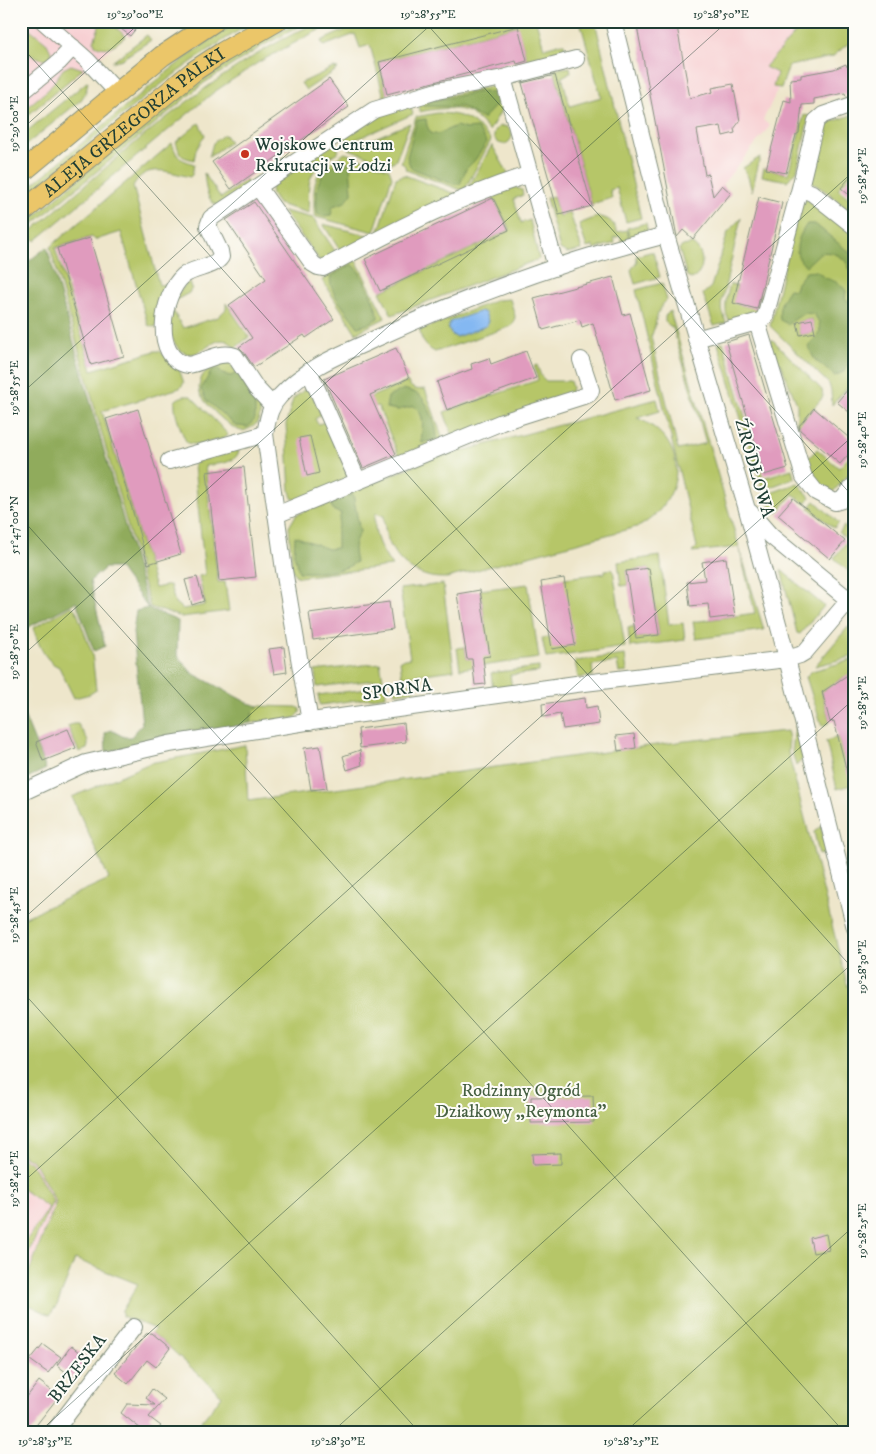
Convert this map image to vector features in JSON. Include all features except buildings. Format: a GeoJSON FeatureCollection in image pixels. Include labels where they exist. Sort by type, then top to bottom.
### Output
{"type":"FeatureCollection","features":[{"type":"Feature","properties":{"kind":"main road","name":"ALEJA GRZEGORZA PALKI"},"geometry":{"type":"LineString","coordinates":[[21,172],[168,51],[214,21]]}},
{"type":"Feature","properties":{"kind":"main road","name":"ALEJA GRZEGORZA PALKI"},"geometry":{"type":"LineString","coordinates":[[21,213],[194,71],[277,21]]}},
{"type":"Feature","properties":{"kind":"street"},"geometry":{"type":"LineString","coordinates":[[43,21],[73,47],[117,92]]}},
{"type":"Feature","properties":{"kind":"street","name":"ŹRÓDŁOWA"},"geometry":{"type":"LineString","coordinates":[[613,21],[666,235],[746,506],[855,928]]}},
{"type":"Feature","properties":{"kind":"street"},"geometry":{"type":"LineString","coordinates":[[21,93],[59,62],[73,47]]}},
{"type":"Feature","properties":{"kind":"street"},"geometry":{"type":"LineString","coordinates":[[272,406],[256,388],[235,356],[226,354],[192,365],[183,364],[166,346],[164,338],[165,310],[168,300],[178,283],[182,277],[192,270],[216,262],[221,257],[208,226],[211,218],[374,110],[437,91],[503,78],[576,59]]}},
{"type":"Feature","properties":{"kind":"street"},"geometry":{"type":"LineString","coordinates":[[503,78],[556,267]]}},
{"type":"Feature","properties":{"kind":"street"},"geometry":{"type":"LineString","coordinates":[[696,339],[756,322],[765,317],[816,121],[823,115],[855,104]]}},
{"type":"Feature","properties":{"kind":"street"},"geometry":{"type":"LineString","coordinates":[[258,187],[312,264],[318,268],[323,268],[378,239],[466,198],[530,174]]}},
{"type":"Feature","properties":{"kind":"street"},"geometry":{"type":"LineString","coordinates":[[800,188],[812,193],[855,227]]}},
{"type":"Feature","properties":{"kind":"street"},"geometry":{"type":"LineString","coordinates":[[310,722],[276,515],[265,434],[268,414],[279,396],[309,371],[453,304],[556,267],[666,235]]}},
{"type":"Feature","properties":{"kind":"street"},"geometry":{"type":"LineString","coordinates":[[756,322],[804,477],[816,492],[835,502],[842,500],[855,484]]}},
{"type":"Feature","properties":{"kind":"street"},"geometry":{"type":"LineString","coordinates":[[276,515],[502,422],[590,393],[591,390],[581,360]]}},
{"type":"Feature","properties":{"kind":"street"},"geometry":{"type":"LineString","coordinates":[[309,371],[358,481]]}},
{"type":"Feature","properties":{"kind":"street"},"geometry":{"type":"LineString","coordinates":[[168,460],[265,434]]}},
{"type":"Feature","properties":{"kind":"street"},"geometry":{"type":"LineString","coordinates":[[746,506],[771,536],[853,600],[805,652],[787,659]]}},
{"type":"Feature","properties":{"kind":"street","name":"SPORNA"},"geometry":{"type":"LineString","coordinates":[[21,793],[80,765],[169,744],[594,682],[787,659]]}},
{"type":"Feature","properties":{"kind":"street","name":"BRZESKA"},"geometry":{"type":"LineString","coordinates":[[53,1433],[134,1327]]}},
{"type":"Feature","properties":{"kind":"shaded area"},"geometry":{"type":"Polygon","coordinates":[[[21,21],[144,21],[21,121],[21,21]]]}},
{"type":"Feature","properties":{"kind":"shaded area"},"geometry":{"type":"Polygon","coordinates":[[[636,21],[806,21],[766,67],[777,73],[773,87],[778,89],[763,120],[770,126],[678,236],[636,21]]]}},
{"type":"Feature","properties":{"kind":"shaded area"},"geometry":{"type":"Polygon","coordinates":[[[21,1154],[33,1161],[56,1202],[26,1280],[21,1286],[21,1154]]]}},
{"type":"Feature","properties":{"kind":"green space"},"geometry":{"type":"Polygon","coordinates":[[[101,21],[108,21],[126,36],[108,47],[104,48],[95,45],[94,41],[101,21]]]}},
{"type":"Feature","properties":{"kind":"green space"},"geometry":{"type":"Polygon","coordinates":[[[238,21],[255,21],[193,61],[135,105],[21,200],[21,194],[171,69],[238,21]]]}},
{"type":"Feature","properties":{"kind":"green space"},"geometry":{"type":"Polygon","coordinates":[[[302,21],[310,21],[264,45],[204,83],[26,230],[23,226],[156,114],[191,88],[264,41],[302,21]]]}},
{"type":"Feature","properties":{"kind":"green space"},"geometry":{"type":"Polygon","coordinates":[[[320,21],[339,21],[259,62],[214,92],[35,241],[29,233],[132,145],[204,90],[241,64],[280,41],[320,21]]]}},
{"type":"Feature","properties":{"kind":"green space"},"geometry":{"type":"Polygon","coordinates":[[[365,21],[536,21],[544,48],[562,43],[567,54],[529,67],[517,26],[379,62],[388,100],[385,101],[370,45],[360,48],[355,34],[324,46],[321,41],[365,21]]]}},
{"type":"Feature","properties":{"kind":"green space"},"geometry":{"type":"Polygon","coordinates":[[[580,21],[595,21],[641,218],[626,222],[617,188],[610,190],[612,198],[595,203],[592,206],[554,69],[570,67],[571,72],[562,77],[570,106],[601,97],[580,21]]]}},
{"type":"Feature","properties":{"kind":"green space"},"geometry":{"type":"Polygon","coordinates":[[[806,21],[855,21],[855,38],[832,57],[789,66],[781,88],[773,87],[777,73],[765,67],[806,21]]]}},
{"type":"Feature","properties":{"kind":"green space"},"geometry":{"type":"Polygon","coordinates":[[[21,22],[46,42],[52,54],[50,59],[44,60],[21,51],[21,22]]]}},
{"type":"Feature","properties":{"kind":"green space"},"geometry":{"type":"Polygon","coordinates":[[[147,35],[151,40],[122,59],[112,62],[147,35]]]}},
{"type":"Feature","properties":{"kind":"green space"},"geometry":{"type":"Polygon","coordinates":[[[71,65],[83,69],[21,121],[21,112],[49,89],[63,69],[71,65]]]}},
{"type":"Feature","properties":{"kind":"green space"},"geometry":{"type":"Polygon","coordinates":[[[333,68],[338,69],[306,90],[301,83],[333,68]]]}},
{"type":"Feature","properties":{"kind":"green space"},"geometry":{"type":"Polygon","coordinates":[[[88,81],[86,92],[81,100],[21,149],[21,136],[88,81]]]}},
{"type":"Feature","properties":{"kind":"green space"},"geometry":{"type":"Polygon","coordinates":[[[496,85],[506,102],[489,131],[477,118],[468,112],[463,110],[437,109],[420,112],[417,102],[496,85]]]}},
{"type":"Feature","properties":{"kind":"green space"},"geometry":{"type":"Polygon","coordinates":[[[484,91],[495,92],[499,102],[483,119],[462,107],[423,106],[430,101],[484,91]]]}},
{"type":"Feature","properties":{"kind":"green space"},"geometry":{"type":"Polygon","coordinates":[[[410,105],[413,114],[346,144],[341,136],[359,124],[410,105]]]}},
{"type":"Feature","properties":{"kind":"green space"},"geometry":{"type":"Polygon","coordinates":[[[437,113],[461,116],[473,122],[491,140],[464,191],[406,170],[401,162],[416,117],[437,113]]]}},
{"type":"Feature","properties":{"kind":"green space"},"geometry":{"type":"Polygon","coordinates":[[[855,114],[855,169],[838,189],[855,203],[855,217],[830,194],[808,178],[822,125],[855,114]]]}},
{"type":"Feature","properties":{"kind":"green space"},"geometry":{"type":"Polygon","coordinates":[[[804,115],[809,116],[797,171],[787,181],[762,176],[764,168],[788,174],[804,115]]]}},
{"type":"Feature","properties":{"kind":"green space"},"geometry":{"type":"Polygon","coordinates":[[[426,119],[431,134],[438,134],[456,126],[466,129],[477,128],[487,142],[475,160],[466,169],[460,184],[453,184],[411,168],[407,157],[417,120],[426,119]]]}},
{"type":"Feature","properties":{"kind":"green space"},"geometry":{"type":"Polygon","coordinates":[[[199,123],[205,135],[196,150],[194,160],[181,155],[176,142],[199,123]]]}},
{"type":"Feature","properties":{"kind":"green space"},"geometry":{"type":"Polygon","coordinates":[[[410,123],[396,160],[389,164],[349,149],[410,123]]]}},
{"type":"Feature","properties":{"kind":"green space"},"geometry":{"type":"Polygon","coordinates":[[[499,126],[507,126],[512,131],[510,142],[499,144],[494,139],[494,131],[499,126]]]}},
{"type":"Feature","properties":{"kind":"green space"},"geometry":{"type":"Polygon","coordinates":[[[223,135],[230,142],[209,157],[213,143],[223,135]]]}},
{"type":"Feature","properties":{"kind":"green space"},"geometry":{"type":"Polygon","coordinates":[[[333,142],[339,151],[315,170],[309,182],[309,213],[278,204],[272,195],[271,186],[333,142]]]}},
{"type":"Feature","properties":{"kind":"green space"},"geometry":{"type":"Polygon","coordinates":[[[172,143],[179,157],[194,164],[192,175],[190,177],[166,171],[151,171],[138,179],[133,186],[159,285],[169,284],[157,326],[148,325],[121,232],[95,240],[92,237],[55,248],[92,370],[160,351],[179,369],[184,383],[180,388],[102,411],[155,588],[170,585],[175,603],[183,609],[205,605],[199,576],[205,575],[194,466],[196,461],[235,449],[239,451],[237,456],[230,461],[205,466],[218,582],[225,582],[229,611],[181,617],[150,607],[50,247],[172,143]]]}},
{"type":"Feature","properties":{"kind":"green space"},"geometry":{"type":"Polygon","coordinates":[[[492,145],[509,175],[467,190],[492,145]]]}},
{"type":"Feature","properties":{"kind":"green space"},"geometry":{"type":"Polygon","coordinates":[[[345,153],[389,169],[392,177],[374,232],[316,217],[315,215],[314,189],[318,175],[326,166],[345,153]]]}},
{"type":"Feature","properties":{"kind":"green space"},"geometry":{"type":"Polygon","coordinates":[[[760,157],[752,191],[743,168],[760,157]]]}},
{"type":"Feature","properties":{"kind":"green space"},"geometry":{"type":"Polygon","coordinates":[[[344,159],[350,164],[352,193],[345,202],[333,206],[331,215],[322,216],[317,214],[317,187],[319,181],[327,170],[344,159]]]}},
{"type":"Feature","properties":{"kind":"green space"},"geometry":{"type":"Polygon","coordinates":[[[204,173],[221,198],[246,180],[249,185],[217,206],[208,195],[204,173]]]}},
{"type":"Feature","properties":{"kind":"green space"},"geometry":{"type":"Polygon","coordinates":[[[404,175],[459,195],[378,234],[396,178],[404,175]]]}},
{"type":"Feature","properties":{"kind":"green space"},"geometry":{"type":"Polygon","coordinates":[[[515,187],[522,190],[523,195],[514,199],[521,223],[530,220],[539,259],[392,315],[380,292],[510,230],[493,197],[474,205],[474,203],[515,187]]]}},
{"type":"Feature","properties":{"kind":"green space"},"geometry":{"type":"Polygon","coordinates":[[[553,196],[559,216],[570,213],[582,250],[567,253],[560,249],[546,198],[553,196]]]}},
{"type":"Feature","properties":{"kind":"green space"},"geometry":{"type":"Polygon","coordinates":[[[805,198],[855,232],[855,379],[832,405],[829,384],[770,326],[799,204],[805,198]],[[812,319],[798,322],[800,335],[814,332],[812,319]]]}},
{"type":"Feature","properties":{"kind":"green space"},"geometry":{"type":"Polygon","coordinates":[[[283,211],[313,218],[337,254],[320,261],[283,211]]]}},
{"type":"Feature","properties":{"kind":"green space"},"geometry":{"type":"Polygon","coordinates":[[[597,217],[610,221],[617,232],[627,230],[629,240],[622,242],[620,236],[613,238],[615,243],[594,249],[593,246],[587,248],[579,224],[597,217]]]}},
{"type":"Feature","properties":{"kind":"green space"},"geometry":{"type":"Polygon","coordinates":[[[741,218],[721,305],[726,323],[714,326],[703,294],[711,287],[728,232],[741,218]]]}},
{"type":"Feature","properties":{"kind":"green space"},"geometry":{"type":"Polygon","coordinates":[[[646,223],[648,233],[630,239],[627,228],[646,223]]]}},
{"type":"Feature","properties":{"kind":"green space"},"geometry":{"type":"Polygon","coordinates":[[[323,224],[370,236],[341,252],[323,224]]]}},
{"type":"Feature","properties":{"kind":"green space"},"geometry":{"type":"Polygon","coordinates":[[[807,224],[815,224],[855,257],[855,275],[844,259],[831,253],[820,253],[806,266],[801,262],[798,257],[797,246],[807,224]]]}},
{"type":"Feature","properties":{"kind":"green space"},"geometry":{"type":"Polygon","coordinates":[[[692,244],[700,252],[702,263],[699,273],[691,279],[687,276],[679,249],[692,244]]]}},
{"type":"Feature","properties":{"kind":"green space"},"geometry":{"type":"Polygon","coordinates":[[[47,247],[148,608],[119,568],[105,568],[90,581],[105,646],[94,651],[76,602],[21,631],[21,267],[47,247]]]}},
{"type":"Feature","properties":{"kind":"green space"},"geometry":{"type":"Polygon","coordinates":[[[653,252],[660,277],[635,284],[631,270],[637,262],[636,256],[653,252]]]}},
{"type":"Feature","properties":{"kind":"green space"},"geometry":{"type":"Polygon","coordinates":[[[351,260],[357,262],[385,318],[356,333],[322,280],[351,260]]]}},
{"type":"Feature","properties":{"kind":"green space"},"geometry":{"type":"Polygon","coordinates":[[[352,264],[360,273],[378,318],[358,327],[335,295],[330,282],[331,276],[352,264]]]}},
{"type":"Feature","properties":{"kind":"green space"},"geometry":{"type":"Polygon","coordinates":[[[817,271],[825,278],[842,286],[846,291],[845,299],[855,304],[855,358],[843,372],[835,376],[815,360],[808,347],[820,332],[819,322],[814,314],[804,313],[788,324],[780,320],[781,303],[789,289],[795,290],[797,283],[806,272],[817,271]]]}},
{"type":"Feature","properties":{"kind":"green space"},"geometry":{"type":"Polygon","coordinates":[[[189,280],[192,288],[189,293],[176,300],[172,309],[183,328],[218,317],[226,309],[226,303],[249,337],[235,348],[229,342],[223,340],[196,353],[190,354],[179,349],[171,336],[168,315],[172,302],[189,280]]]}},
{"type":"Feature","properties":{"kind":"green space"},"geometry":{"type":"Polygon","coordinates":[[[662,283],[667,300],[660,308],[651,337],[678,450],[706,443],[673,328],[665,322],[665,316],[670,311],[739,547],[692,552],[697,547],[636,290],[662,283]]]}},
{"type":"Feature","properties":{"kind":"green space"},"geometry":{"type":"Polygon","coordinates":[[[730,284],[737,286],[734,303],[757,309],[761,294],[765,294],[758,313],[730,322],[726,308],[730,284]]]}},
{"type":"Feature","properties":{"kind":"green space"},"geometry":{"type":"Polygon","coordinates":[[[510,299],[515,316],[514,323],[509,327],[435,352],[427,346],[420,334],[420,330],[497,300],[510,299]],[[485,313],[448,327],[452,335],[456,337],[486,326],[488,321],[485,313]]]}},
{"type":"Feature","properties":{"kind":"green space"},"geometry":{"type":"Polygon","coordinates":[[[772,339],[822,390],[823,397],[797,427],[797,404],[780,363],[772,359],[769,349],[772,339]]]}},
{"type":"Feature","properties":{"kind":"green space"},"geometry":{"type":"Polygon","coordinates":[[[723,342],[763,478],[792,469],[794,478],[763,490],[718,344],[723,342]]]}},
{"type":"Feature","properties":{"kind":"green space"},"geometry":{"type":"Polygon","coordinates":[[[229,362],[259,402],[260,414],[258,420],[254,426],[245,431],[240,431],[223,420],[206,403],[199,391],[201,379],[209,368],[229,362]]]}},
{"type":"Feature","properties":{"kind":"green space"},"geometry":{"type":"Polygon","coordinates":[[[537,365],[541,376],[546,381],[570,381],[572,388],[570,393],[453,437],[444,412],[538,380],[534,366],[537,365]]]}},
{"type":"Feature","properties":{"kind":"green space"},"geometry":{"type":"Polygon","coordinates":[[[218,369],[222,374],[231,376],[238,372],[255,404],[255,419],[248,427],[236,426],[206,400],[201,389],[212,370],[218,369]]]}},
{"type":"Feature","properties":{"kind":"green space"},"geometry":{"type":"Polygon","coordinates":[[[407,382],[415,389],[425,389],[443,439],[399,456],[378,406],[373,407],[368,398],[407,382]]]}},
{"type":"Feature","properties":{"kind":"green space"},"geometry":{"type":"Polygon","coordinates":[[[305,389],[311,390],[321,415],[315,419],[318,424],[325,422],[348,474],[347,479],[296,500],[292,498],[290,491],[286,424],[293,399],[305,389]]]}},
{"type":"Feature","properties":{"kind":"green space"},"geometry":{"type":"Polygon","coordinates":[[[404,389],[417,394],[426,403],[434,422],[437,439],[422,443],[422,419],[414,406],[398,410],[386,408],[388,397],[404,389]]]}},
{"type":"Feature","properties":{"kind":"green space"},"geometry":{"type":"Polygon","coordinates":[[[184,396],[191,396],[228,435],[225,438],[198,445],[187,443],[180,428],[175,408],[176,400],[184,396]]]}},
{"type":"Feature","properties":{"kind":"green space"},"geometry":{"type":"Polygon","coordinates":[[[657,399],[660,411],[637,418],[654,428],[666,440],[674,454],[676,470],[674,485],[667,500],[656,514],[640,526],[447,578],[440,578],[429,577],[417,572],[401,561],[390,545],[384,516],[376,513],[375,527],[378,541],[392,566],[299,577],[295,575],[292,569],[289,527],[296,515],[428,460],[657,399]]]}},
{"type":"Feature","properties":{"kind":"green space"},"geometry":{"type":"Polygon","coordinates":[[[817,449],[839,468],[855,451],[855,467],[832,493],[816,487],[806,461],[817,449]]]}},
{"type":"Feature","properties":{"kind":"green space"},"geometry":{"type":"Polygon","coordinates":[[[798,483],[810,497],[805,504],[793,494],[777,513],[769,504],[765,495],[798,483]]]}},
{"type":"Feature","properties":{"kind":"green space"},"geometry":{"type":"Polygon","coordinates":[[[353,494],[360,532],[354,546],[356,562],[336,570],[299,572],[294,554],[295,536],[328,549],[337,548],[337,531],[341,513],[334,511],[331,505],[334,500],[353,494]]]}},
{"type":"Feature","properties":{"kind":"green space"},"geometry":{"type":"Polygon","coordinates":[[[815,501],[839,523],[834,528],[809,508],[815,501]]]}},
{"type":"Feature","properties":{"kind":"green space"},"geometry":{"type":"Polygon","coordinates":[[[844,526],[855,535],[855,564],[848,571],[834,558],[848,540],[839,533],[844,526]]]}},
{"type":"Feature","properties":{"kind":"green space"},"geometry":{"type":"Polygon","coordinates":[[[739,547],[764,630],[696,639],[693,622],[755,613],[739,547]]]}},
{"type":"Feature","properties":{"kind":"green space"},"geometry":{"type":"Polygon","coordinates":[[[660,556],[669,625],[683,623],[685,640],[630,647],[628,628],[634,626],[636,638],[659,635],[649,568],[626,571],[628,585],[621,586],[618,562],[660,556]]]}},
{"type":"Feature","properties":{"kind":"green space"},"geometry":{"type":"Polygon","coordinates":[[[613,569],[625,647],[546,658],[542,638],[551,637],[564,578],[605,573],[605,570],[613,569]]]}},
{"type":"Feature","properties":{"kind":"green space"},"geometry":{"type":"Polygon","coordinates":[[[781,570],[824,606],[800,634],[797,633],[781,570]]]}},
{"type":"Feature","properties":{"kind":"green space"},"geometry":{"type":"Polygon","coordinates":[[[443,584],[454,670],[402,677],[400,660],[410,658],[400,589],[443,584]]]}},
{"type":"Feature","properties":{"kind":"green space"},"geometry":{"type":"Polygon","coordinates":[[[528,584],[539,658],[460,669],[457,648],[465,647],[467,659],[490,656],[480,590],[528,584]]]}},
{"type":"Feature","properties":{"kind":"green space"},"geometry":{"type":"Polygon","coordinates":[[[70,607],[76,610],[92,653],[96,690],[90,694],[74,698],[59,667],[49,660],[42,650],[33,628],[70,607]]]}},
{"type":"Feature","properties":{"kind":"green space"},"geometry":{"type":"Polygon","coordinates":[[[148,608],[178,621],[177,655],[192,673],[248,703],[259,706],[253,712],[250,723],[106,752],[105,733],[111,730],[124,737],[131,737],[142,724],[133,632],[136,611],[148,608]]]}},
{"type":"Feature","properties":{"kind":"green space"},"geometry":{"type":"Polygon","coordinates":[[[848,627],[855,633],[855,656],[815,666],[848,627]]]}},
{"type":"Feature","properties":{"kind":"green space"},"geometry":{"type":"Polygon","coordinates":[[[625,655],[627,672],[619,673],[617,662],[592,665],[593,676],[578,678],[575,661],[625,655]]]}},
{"type":"Feature","properties":{"kind":"green space"},"geometry":{"type":"Polygon","coordinates":[[[855,659],[855,670],[822,692],[830,722],[822,726],[806,677],[812,671],[855,659]]]}},
{"type":"Feature","properties":{"kind":"green space"},"geometry":{"type":"Polygon","coordinates":[[[380,663],[383,679],[317,687],[315,671],[380,663]]]}},
{"type":"Feature","properties":{"kind":"green space"},"geometry":{"type":"Polygon","coordinates":[[[539,667],[539,672],[510,675],[512,688],[493,690],[491,673],[539,667]]]}},
{"type":"Feature","properties":{"kind":"green space"},"geometry":{"type":"Polygon","coordinates":[[[413,683],[414,691],[395,693],[394,685],[413,683]]]}},
{"type":"Feature","properties":{"kind":"green space"},"geometry":{"type":"Polygon","coordinates":[[[385,687],[386,696],[320,705],[318,695],[385,687]]]}},
{"type":"Feature","properties":{"kind":"green space"},"geometry":{"type":"Polygon","coordinates":[[[259,706],[297,707],[300,709],[300,713],[295,718],[250,723],[253,712],[259,706]]]}},
{"type":"Feature","properties":{"kind":"green space"},"geometry":{"type":"Polygon","coordinates":[[[21,708],[46,769],[21,781],[21,708]]]}},
{"type":"Feature","properties":{"kind":"green space"},"geometry":{"type":"Polygon","coordinates":[[[78,724],[85,736],[88,742],[87,749],[79,752],[68,726],[78,724]]]}},
{"type":"Feature","properties":{"kind":"green space"},"geometry":{"type":"Polygon","coordinates":[[[795,726],[803,759],[796,766],[792,752],[795,726]]]}},
{"type":"Feature","properties":{"kind":"green space","name":"Rodzinny Ogród Działkowy „Reymonta”"},"geometry":{"type":"Polygon","coordinates":[[[787,731],[789,738],[788,752],[847,984],[853,999],[850,1000],[851,1008],[855,1008],[855,1433],[192,1433],[222,1396],[152,1333],[155,1329],[122,1316],[122,1311],[138,1284],[75,1259],[57,1305],[50,1315],[21,1301],[21,1286],[26,1280],[56,1202],[33,1161],[21,1154],[21,919],[109,879],[72,797],[150,763],[245,745],[248,801],[685,741],[787,731]]]}},
{"type":"Feature","properties":{"kind":"green space"},"geometry":{"type":"Polygon","coordinates":[[[838,737],[851,785],[837,789],[826,741],[838,737]]]}},
{"type":"Feature","properties":{"kind":"green space"},"geometry":{"type":"Polygon","coordinates":[[[821,826],[827,853],[819,855],[814,832],[821,826]]]}},
{"type":"Feature","properties":{"kind":"green space"},"geometry":{"type":"Polygon","coordinates":[[[21,1157],[31,1163],[53,1201],[21,1268],[21,1248],[49,1208],[21,1188],[21,1157]]]}},
{"type":"Feature","properties":{"kind":"water"},"geometry":{"type":"Polygon","coordinates":[[[481,311],[485,313],[488,321],[486,326],[456,337],[452,335],[448,327],[450,322],[481,311]]]}},
{"type":"Feature","properties":{"kind":"place","name":"Wojskowe Centrum Rekrutacji w Łodzi"},"geometry":{"type":"Point","coordinates":[245,154]}}]}
